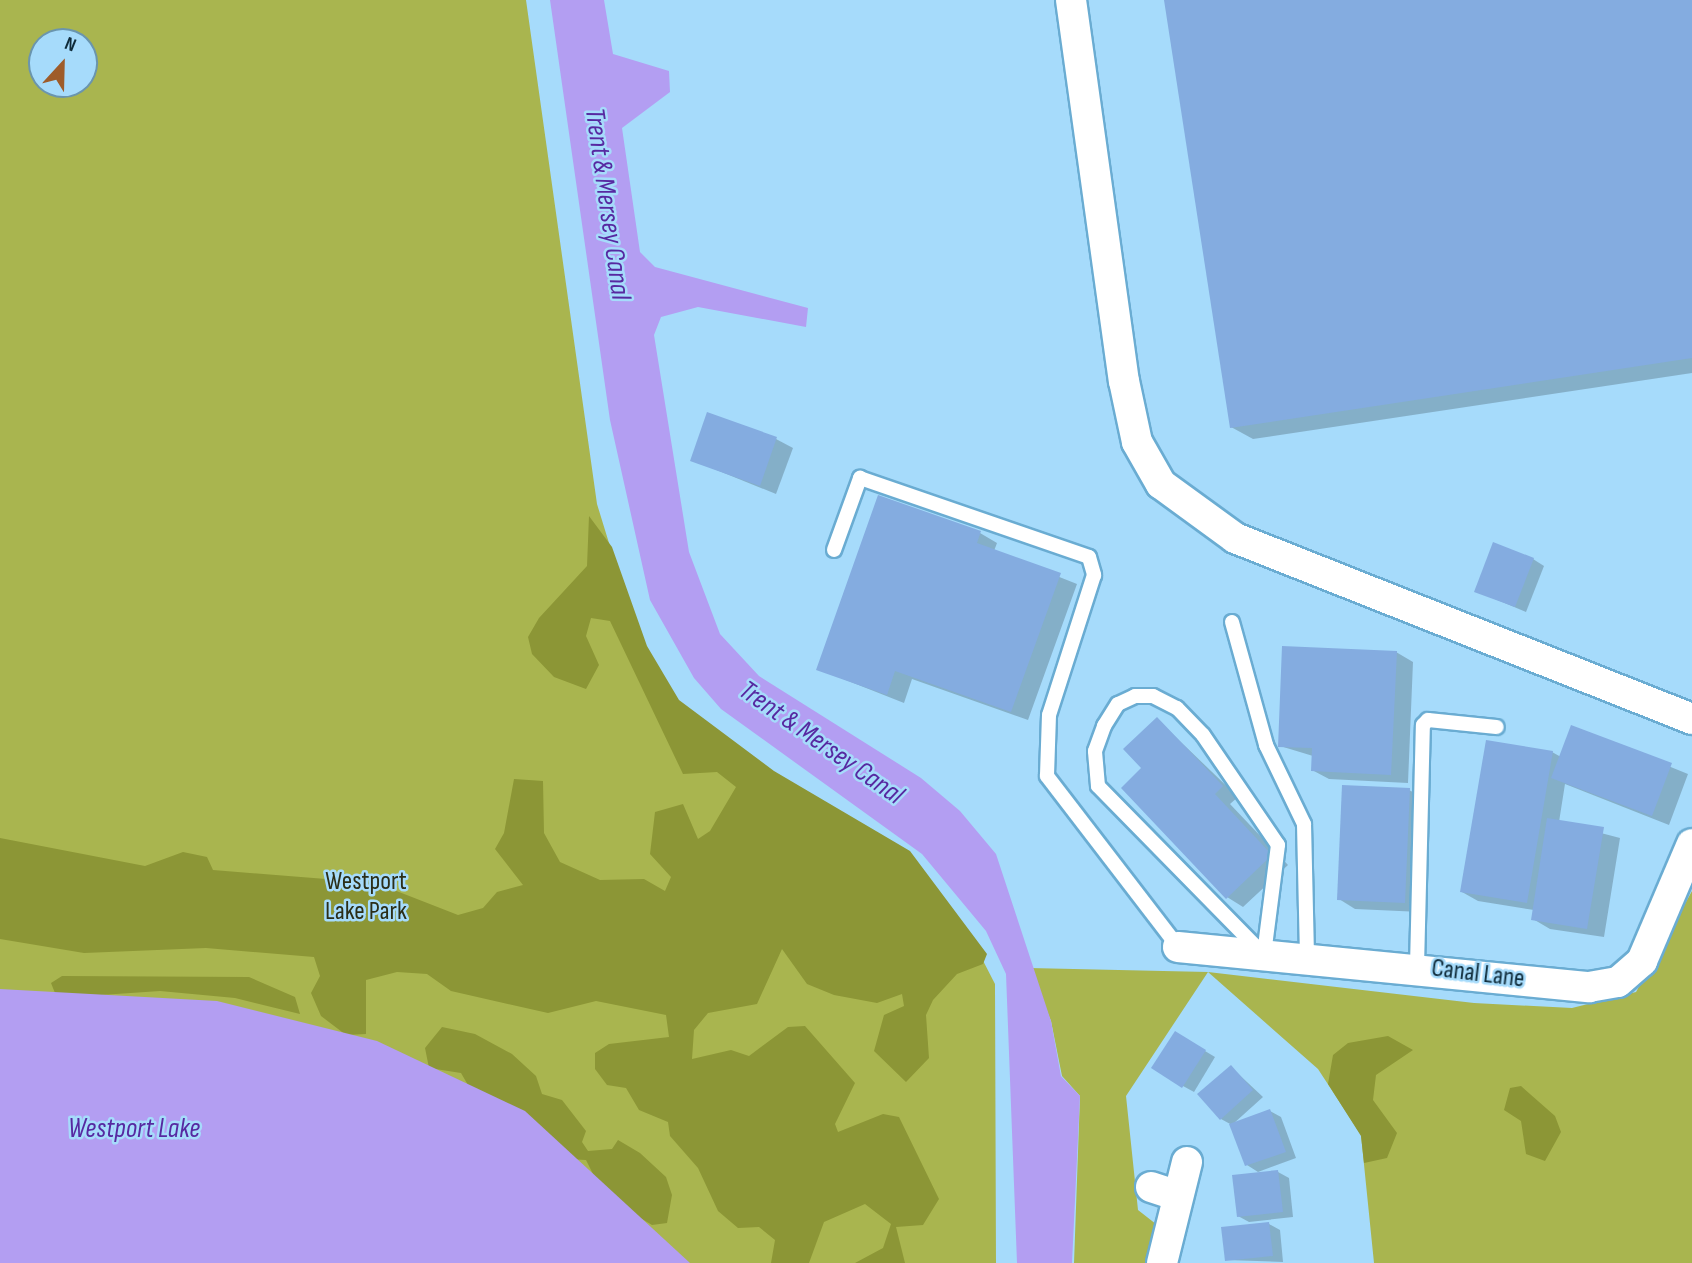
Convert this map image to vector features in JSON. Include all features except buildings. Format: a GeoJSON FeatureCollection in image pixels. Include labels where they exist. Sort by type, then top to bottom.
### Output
{"type":"FeatureCollection","features":[{"type":"Feature","properties":{"kind":"street"},"geometry":{"type":"LineString","coordinates":[[1071,0],[1124,381],[1138,442],[1161,484],[1236,538],[1692,719]]}},
{"type":"Feature","properties":{"kind":"street","name":"Canal Lane"},"geometry":{"type":"LineString","coordinates":[[1178,947],[1417,967],[1589,987],[1618,982],[1642,961],[1692,844]]}},
{"type":"Feature","properties":{"kind":"street"},"geometry":{"type":"LineString","coordinates":[[1162,1263],[1165,1192],[1186,1162]]}},
{"type":"Feature","properties":{"kind":"lane"},"geometry":{"type":"LineString","coordinates":[[834,550],[860,478],[1089,557],[1094,575],[1049,715],[1047,776],[1178,947]]}},
{"type":"Feature","properties":{"kind":"lane"},"geometry":{"type":"LineString","coordinates":[[1232,622],[1266,745],[1304,824],[1307,959]]}},
{"type":"Feature","properties":{"kind":"lane"},"geometry":{"type":"LineString","coordinates":[[1153,696],[1177,709],[1265,822],[1278,856],[1264,955],[1098,786],[1095,751],[1118,704],[1153,696]]}},
{"type":"Feature","properties":{"kind":"lane"},"geometry":{"type":"LineString","coordinates":[[1417,967],[1423,725],[1428,720],[1497,727]]}},
{"type":"Feature","properties":{"kind":"green space","name":"Westport Lake Park"},"geometry":{"type":"Polygon","coordinates":[[[0,0],[526,0],[597,504],[640,644],[670,694],[708,735],[976,947],[995,984],[996,1263],[0,1263],[0,0]]]}},
{"type":"Feature","properties":{"kind":"green space"},"geometry":{"type":"Polygon","coordinates":[[[589,516],[612,547],[647,646],[679,700],[774,771],[910,851],[987,954],[983,964],[957,974],[933,1000],[926,1015],[929,1058],[906,1082],[874,1051],[884,1015],[904,1006],[902,994],[877,1003],[834,995],[807,984],[782,949],[757,1004],[708,1013],[694,1030],[692,1059],[731,1050],[749,1056],[788,1027],[805,1026],[855,1083],[835,1124],[838,1132],[883,1114],[899,1117],[939,1199],[923,1225],[896,1227],[905,1263],[855,1263],[883,1248],[891,1224],[865,1204],[824,1222],[809,1263],[771,1263],[775,1240],[759,1227],[738,1228],[718,1211],[698,1168],[670,1136],[668,1122],[639,1110],[626,1088],[607,1085],[595,1069],[595,1053],[609,1044],[669,1037],[666,1015],[596,1001],[548,1013],[451,991],[427,974],[397,972],[366,980],[366,1034],[346,1035],[321,1016],[311,993],[320,976],[314,957],[206,948],[84,953],[0,939],[0,838],[145,866],[183,852],[207,857],[213,870],[376,883],[458,915],[483,908],[497,892],[523,885],[495,849],[504,833],[514,779],[543,781],[544,833],[560,862],[600,880],[644,879],[665,891],[671,877],[650,854],[655,812],[683,804],[698,839],[710,831],[736,787],[717,772],[683,774],[610,621],[591,618],[586,636],[599,665],[586,689],[554,677],[532,654],[528,637],[539,618],[587,566],[589,516]]]}},
{"type":"Feature","properties":{"kind":"green space"},"geometry":{"type":"Polygon","coordinates":[[[1692,891],[1692,1263],[1374,1263],[1361,1135],[1318,1069],[1208,972],[1474,1003],[1572,1008],[1636,992],[1692,891]]]}},
{"type":"Feature","properties":{"kind":"green space"},"geometry":{"type":"Polygon","coordinates":[[[1029,968],[1208,972],[1126,1096],[1138,1210],[1161,1228],[1153,1263],[1074,1263],[1080,1096],[1062,1076],[1051,1021],[1029,968]]]}},
{"type":"Feature","properties":{"kind":"green space"},"geometry":{"type":"Polygon","coordinates":[[[62,976],[249,977],[295,997],[300,1014],[235,998],[160,991],[57,998],[51,983],[62,976]]]}},
{"type":"Feature","properties":{"kind":"green space"},"geometry":{"type":"Polygon","coordinates":[[[442,1027],[475,1034],[512,1054],[536,1076],[542,1094],[562,1100],[586,1131],[582,1142],[588,1151],[612,1149],[618,1140],[640,1153],[666,1177],[672,1195],[667,1223],[652,1225],[632,1213],[599,1186],[586,1160],[567,1159],[472,1092],[461,1073],[429,1068],[425,1048],[442,1027]]]}},
{"type":"Feature","properties":{"kind":"green space"},"geometry":{"type":"Polygon","coordinates":[[[1388,1036],[1413,1050],[1376,1075],[1373,1100],[1397,1133],[1387,1158],[1364,1163],[1361,1136],[1328,1084],[1333,1055],[1348,1043],[1388,1036]]]}},
{"type":"Feature","properties":{"kind":"green space"},"geometry":{"type":"Polygon","coordinates":[[[1521,1086],[1555,1116],[1561,1132],[1545,1161],[1526,1154],[1521,1121],[1504,1110],[1510,1088],[1521,1086]]]}},
{"type":"Feature","properties":{"kind":"water","name":"Trent & Mersey Canal"},"geometry":{"type":"Polygon","coordinates":[[[550,0],[604,0],[613,54],[669,71],[670,92],[622,128],[640,252],[655,267],[808,308],[806,327],[698,307],[661,317],[654,335],[689,552],[720,634],[759,676],[921,778],[960,811],[996,854],[1051,1021],[1061,1076],[1080,1096],[1072,1263],[1017,1263],[1006,974],[986,931],[922,854],[721,709],[694,678],[650,600],[610,420],[550,0]]]}},
{"type":"Feature","properties":{"kind":"water","name":"Westport Lake"},"geometry":{"type":"Polygon","coordinates":[[[0,989],[217,1001],[377,1041],[525,1111],[690,1263],[0,1263],[0,989]]]}}]}
